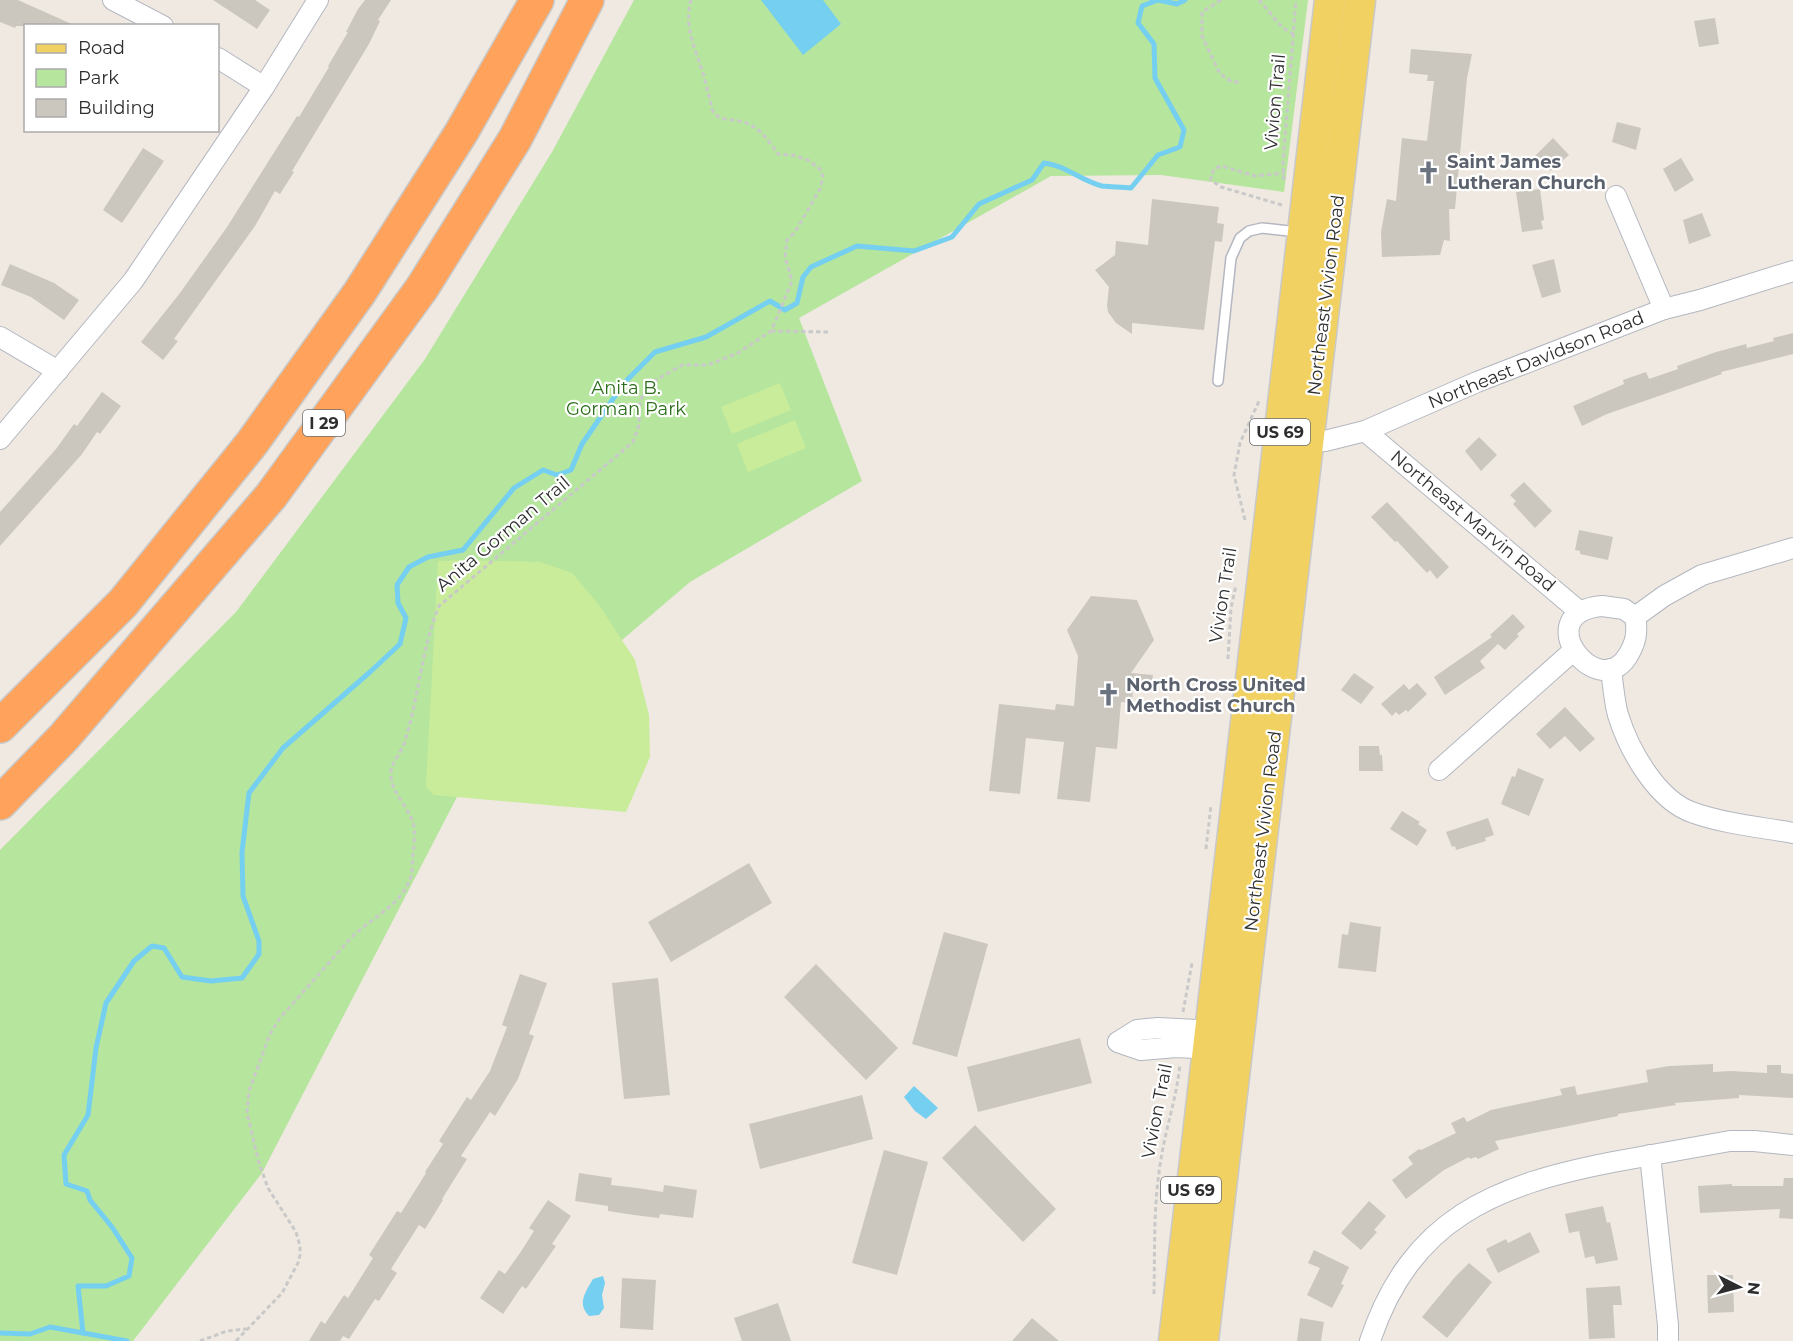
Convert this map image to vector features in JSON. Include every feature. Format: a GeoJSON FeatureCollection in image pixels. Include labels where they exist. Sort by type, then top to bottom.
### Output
{"type":"FeatureCollection","features":[{"type":"Feature","properties":{"kind":"highway","name":"I 29"},"geometry":{"type":"LineString","coordinates":[[0,726],[123,603],[252,443],[360,292],[461,133],[537,0]]}},
{"type":"Feature","properties":{"kind":"highway","name":"I 29"},"geometry":{"type":"LineString","coordinates":[[0,803],[64,737],[271,496],[422,288],[515,139],[587,0]]}},
{"type":"Feature","properties":{"kind":"main road","name":"Northeast Vivion Road"},"geometry":{"type":"LineString","coordinates":[[1203,1341],[1309,441],[1310,236],[1330,0]]}},
{"type":"Feature","properties":{"kind":"main road","name":"Northeast Vivion Road"},"geometry":{"type":"LineString","coordinates":[[1174,1341],[1190,1038],[1310,236],[1360,0]]}},
{"type":"Feature","properties":{"kind":"main road"},"geometry":{"type":"LineString","coordinates":[[1217,860],[1246,882],[1255,900]]}},
{"type":"Feature","properties":{"kind":"street"},"geometry":{"type":"LineString","coordinates":[[113,0],[159,24]]}},
{"type":"Feature","properties":{"kind":"street"},"geometry":{"type":"LineString","coordinates":[[0,439],[133,281],[264,87],[318,0]]}},
{"type":"Feature","properties":{"kind":"street"},"geometry":{"type":"LineString","coordinates":[[219,59],[264,87]]}},
{"type":"Feature","properties":{"kind":"street"},"geometry":{"type":"LineString","coordinates":[[1616,196],[1664,309]]}},
{"type":"Feature","properties":{"kind":"street","name":"Northeast Davidson Road"},"geometry":{"type":"LineString","coordinates":[[1279,438],[1325,441],[1365,431],[1477,382],[1664,309],[1793,271]]}},
{"type":"Feature","properties":{"kind":"street"},"geometry":{"type":"LineString","coordinates":[[0,337],[58,371]]}},
{"type":"Feature","properties":{"kind":"street","name":"Northeast Marvin Road"},"geometry":{"type":"LineString","coordinates":[[1365,431],[1580,612]]}},
{"type":"Feature","properties":{"kind":"street"},"geometry":{"type":"LineString","coordinates":[[1635,617],[1664,596],[1702,575],[1793,548]]}},
{"type":"Feature","properties":{"kind":"street"},"geometry":{"type":"LineString","coordinates":[[1615,606],[1635,617],[1638,630],[1633,648],[1623,663],[1611,669],[1592,667],[1573,651],[1569,644],[1572,622],[1580,612],[1588,607],[1615,606]]}},
{"type":"Feature","properties":{"kind":"street"},"geometry":{"type":"LineString","coordinates":[[1439,770],[1573,651]]}},
{"type":"Feature","properties":{"kind":"street"},"geometry":{"type":"LineString","coordinates":[[1611,669],[1618,712],[1625,734],[1648,774],[1663,792],[1693,813],[1793,833]]}},
{"type":"Feature","properties":{"kind":"street"},"geometry":{"type":"LineString","coordinates":[[1190,1038],[1239,1043]]}},
{"type":"Feature","properties":{"kind":"street"},"geometry":{"type":"LineString","coordinates":[[1370,1341],[1387,1300],[1416,1254],[1458,1215],[1488,1198],[1567,1171],[1730,1141],[1793,1145]]}},
{"type":"Feature","properties":{"kind":"street"},"geometry":{"type":"LineString","coordinates":[[1650,1155],[1668,1341]]}},
{"type":"Feature","properties":{"kind":"lane"},"geometry":{"type":"LineString","coordinates":[[1218,381],[1231,258],[1240,238],[1249,231],[1262,228],[1310,236]]}},
{"type":"Feature","properties":{"kind":"path"},"geometry":{"type":"LineString","coordinates":[[691,0],[687,16],[690,36],[705,81],[712,112],[724,120],[744,122],[761,132],[778,154],[792,154],[808,160],[820,170],[823,177],[820,189],[795,232],[787,240],[785,257],[792,281],[771,331],[829,332]]}},
{"type":"Feature","properties":{"kind":"path"},"geometry":{"type":"LineString","coordinates":[[1221,0],[1202,12],[1202,36],[1221,74],[1232,82],[1241,82]]}},
{"type":"Feature","properties":{"kind":"path"},"geometry":{"type":"LineString","coordinates":[[1259,0],[1271,12],[1282,30],[1294,34]]}},
{"type":"Feature","properties":{"kind":"path","name":"Vivion Trail"},"geometry":{"type":"LineString","coordinates":[[1284,183],[1296,0]]}},
{"type":"Feature","properties":{"kind":"path"},"geometry":{"type":"LineString","coordinates":[[1284,173],[1255,176],[1222,166],[1215,168],[1211,180],[1221,187],[1284,205],[1310,236]]}},
{"type":"Feature","properties":{"kind":"path"},"geometry":{"type":"LineString","coordinates":[[1284,199],[1284,205]]}},
{"type":"Feature","properties":{"kind":"path","name":"Anita Gorman Trail"},"geometry":{"type":"LineString","coordinates":[[236,1341],[282,1293],[298,1263],[300,1246],[289,1219],[268,1188],[259,1163],[247,1113],[249,1091],[270,1034],[280,1018],[361,927],[394,901],[410,881],[414,827],[409,812],[394,788],[391,778],[392,769],[403,747],[412,716],[427,641],[440,606],[633,442],[639,425],[640,401],[649,384],[682,365],[708,365],[738,353],[771,331]]}},
{"type":"Feature","properties":{"kind":"path","name":"Vivion Trail"},"geometry":{"type":"LineString","coordinates":[[1246,524],[1233,475],[1240,443],[1260,397]]}},
{"type":"Feature","properties":{"kind":"path","name":"Vivion Trail"},"geometry":{"type":"LineString","coordinates":[[1227,666],[1232,608],[1240,575]]}},
{"type":"Feature","properties":{"kind":"path"},"geometry":{"type":"LineString","coordinates":[[1212,802],[1207,828],[1217,860]]}},
{"type":"Feature","properties":{"kind":"path","name":"Vivion Trail"},"geometry":{"type":"LineString","coordinates":[[1154,1305],[1153,1223],[1156,1195],[1168,1116],[1190,1038],[1185,993],[1194,959]]}},
{"type":"Feature","properties":{"kind":"path"},"geometry":{"type":"LineString","coordinates":[[200,1341],[227,1331],[246,1329]]}},
{"type":"Feature","properties":{"kind":"green space","name":"Anita B. Gorman Park"},"geometry":{"type":"Polygon","coordinates":[[[634,0],[1308,0],[1284,192],[1161,175],[1051,176],[799,318],[862,481],[690,582],[472,768],[262,1173],[133,1341],[0,1341],[0,850],[236,612],[425,359],[552,152],[634,0]]]}},
{"type":"Feature","properties":{"kind":"green space"},"geometry":{"type":"Polygon","coordinates":[[[780,383],[791,410],[732,434],[721,407],[780,383]]]}},
{"type":"Feature","properties":{"kind":"green space"},"geometry":{"type":"Polygon","coordinates":[[[795,420],[806,448],[748,472],[737,444],[795,420]]]}},
{"type":"Feature","properties":{"kind":"green space"},"geometry":{"type":"Polygon","coordinates":[[[438,561],[540,562],[572,573],[599,605],[635,660],[649,715],[650,757],[626,812],[434,795],[426,787],[438,561]]]}},
{"type":"Feature","properties":{"kind":"water"},"geometry":{"type":"Polygon","coordinates":[[[761,0],[823,0],[841,24],[803,55],[761,0]]]}},
{"type":"Feature","properties":{"kind":"water"},"geometry":{"type":"Polygon","coordinates":[[[914,1086],[938,1108],[926,1119],[915,1111],[904,1097],[914,1086]]]}},
{"type":"Feature","properties":{"kind":"water"},"geometry":{"type":"Polygon","coordinates":[[[603,1276],[604,1308],[599,1315],[589,1316],[583,1307],[585,1293],[593,1279],[603,1276]]]}},
{"type":"Feature","properties":{"kind":"building"},"geometry":{"type":"Polygon","coordinates":[[[0,0],[18,0],[72,24],[24,24],[24,26],[15,28],[0,22],[0,0]]]}},
{"type":"Feature","properties":{"kind":"building"},"geometry":{"type":"Polygon","coordinates":[[[213,0],[255,0],[270,10],[257,29],[213,0]]]}},
{"type":"Feature","properties":{"kind":"building"},"geometry":{"type":"Polygon","coordinates":[[[365,0],[391,0],[378,20],[380,21],[369,44],[292,171],[294,172],[280,194],[275,191],[255,226],[174,339],[178,341],[163,360],[141,342],[180,293],[227,227],[297,116],[299,117],[365,0]]]}},
{"type":"Feature","properties":{"kind":"building"},"geometry":{"type":"Polygon","coordinates":[[[1715,18],[1719,44],[1699,47],[1694,21],[1715,18]]]}},
{"type":"Feature","properties":{"kind":"building","name":"Saint James Lutheran Church"},"geometry":{"type":"Polygon","coordinates":[[[1411,49],[1472,54],[1467,78],[1455,209],[1449,209],[1450,241],[1444,240],[1440,255],[1382,257],[1381,232],[1387,199],[1396,201],[1402,138],[1427,141],[1434,81],[1427,81],[1428,75],[1409,73],[1411,49]]]}},
{"type":"Feature","properties":{"kind":"building"},"geometry":{"type":"Polygon","coordinates":[[[1617,122],[1641,128],[1636,150],[1612,142],[1617,122]]]}},
{"type":"Feature","properties":{"kind":"building"},"geometry":{"type":"Polygon","coordinates":[[[1553,138],[1569,155],[1550,171],[1535,156],[1553,138]]]}},
{"type":"Feature","properties":{"kind":"building"},"geometry":{"type":"Polygon","coordinates":[[[143,148],[164,161],[122,223],[103,210],[143,148]]]}},
{"type":"Feature","properties":{"kind":"building"},"geometry":{"type":"Polygon","coordinates":[[[1681,158],[1694,180],[1675,192],[1663,169],[1681,158]]]}},
{"type":"Feature","properties":{"kind":"building"},"geometry":{"type":"Polygon","coordinates":[[[1540,189],[1543,229],[1522,232],[1516,192],[1540,189]]]}},
{"type":"Feature","properties":{"kind":"building"},"geometry":{"type":"Polygon","coordinates":[[[1152,199],[1219,207],[1217,223],[1224,224],[1222,242],[1215,241],[1204,330],[1132,323],[1132,334],[1116,323],[1108,312],[1109,287],[1095,270],[1115,255],[1116,241],[1148,245],[1152,199]]]}},
{"type":"Feature","properties":{"kind":"building"},"geometry":{"type":"Polygon","coordinates":[[[1702,213],[1711,236],[1689,244],[1683,220],[1702,213]]]}},
{"type":"Feature","properties":{"kind":"building"},"geometry":{"type":"Polygon","coordinates":[[[1554,259],[1561,292],[1542,298],[1532,265],[1554,259]]]}},
{"type":"Feature","properties":{"kind":"building"},"geometry":{"type":"Polygon","coordinates":[[[10,264],[54,283],[79,300],[64,320],[31,297],[1,285],[10,264]]]}},
{"type":"Feature","properties":{"kind":"building"},"geometry":{"type":"Polygon","coordinates":[[[1793,333],[1793,354],[1721,372],[1722,374],[1607,414],[1582,426],[1573,406],[1624,384],[1623,380],[1646,372],[1649,379],[1716,352],[1746,344],[1747,348],[1793,333]]]}},
{"type":"Feature","properties":{"kind":"building"},"geometry":{"type":"Polygon","coordinates":[[[102,392],[121,406],[100,434],[97,432],[82,454],[0,546],[0,512],[56,449],[74,424],[77,426],[102,392]]]}},
{"type":"Feature","properties":{"kind":"building"},"geometry":{"type":"Polygon","coordinates":[[[1479,437],[1497,455],[1481,471],[1465,451],[1479,437]]]}},
{"type":"Feature","properties":{"kind":"building"},"geometry":{"type":"Polygon","coordinates":[[[1524,482],[1552,511],[1535,528],[1513,504],[1516,501],[1510,495],[1524,482]]]}},
{"type":"Feature","properties":{"kind":"building"},"geometry":{"type":"Polygon","coordinates":[[[1387,502],[1449,567],[1437,579],[1430,570],[1427,573],[1371,517],[1387,502]]]}},
{"type":"Feature","properties":{"kind":"building"},"geometry":{"type":"Polygon","coordinates":[[[1579,530],[1613,537],[1608,560],[1580,554],[1580,551],[1575,550],[1579,530]]]}},
{"type":"Feature","properties":{"kind":"building","name":"North Cross United Methodist Church"},"geometry":{"type":"Polygon","coordinates":[[[1091,596],[1137,600],[1154,640],[1131,673],[1153,675],[1151,688],[1133,687],[1132,703],[1121,702],[1117,749],[1096,747],[1090,802],[1057,799],[1064,742],[1026,738],[1020,794],[989,791],[999,704],[1055,710],[1056,704],[1074,706],[1078,656],[1067,630],[1091,596]]]}},
{"type":"Feature","properties":{"kind":"building"},"geometry":{"type":"Polygon","coordinates":[[[1513,614],[1525,627],[1517,634],[1519,636],[1505,650],[1498,644],[1480,661],[1485,668],[1445,695],[1434,677],[1492,637],[1490,635],[1513,614]]]}},
{"type":"Feature","properties":{"kind":"building"},"geometry":{"type":"Polygon","coordinates":[[[1354,673],[1374,687],[1361,704],[1341,690],[1354,673]]]}},
{"type":"Feature","properties":{"kind":"building"},"geometry":{"type":"Polygon","coordinates":[[[1417,683],[1427,694],[1408,712],[1406,710],[1399,715],[1396,712],[1392,716],[1381,704],[1404,684],[1409,690],[1417,683]]]}},
{"type":"Feature","properties":{"kind":"building"},"geometry":{"type":"Polygon","coordinates":[[[1565,707],[1595,739],[1580,752],[1565,736],[1550,749],[1536,734],[1565,707]]]}},
{"type":"Feature","properties":{"kind":"building"},"geometry":{"type":"Polygon","coordinates":[[[1359,746],[1379,746],[1383,771],[1359,771],[1359,746]]]}},
{"type":"Feature","properties":{"kind":"building"},"geometry":{"type":"Polygon","coordinates":[[[1518,768],[1544,779],[1529,816],[1501,804],[1512,776],[1515,777],[1518,768]]]}},
{"type":"Feature","properties":{"kind":"building"},"geometry":{"type":"Polygon","coordinates":[[[1402,811],[1420,822],[1418,824],[1427,830],[1417,846],[1390,829],[1402,811]]]}},
{"type":"Feature","properties":{"kind":"building"},"geometry":{"type":"Polygon","coordinates":[[[1488,818],[1494,835],[1485,838],[1486,841],[1456,850],[1455,846],[1452,847],[1446,832],[1488,818]]]}},
{"type":"Feature","properties":{"kind":"building"},"geometry":{"type":"Polygon","coordinates":[[[749,863],[772,903],[671,962],[648,922],[749,863]]]}},
{"type":"Feature","properties":{"kind":"building"},"geometry":{"type":"Polygon","coordinates":[[[1350,922],[1381,927],[1376,972],[1338,968],[1342,934],[1348,935],[1350,922]]]}},
{"type":"Feature","properties":{"kind":"building"},"geometry":{"type":"Polygon","coordinates":[[[944,932],[988,944],[957,1057],[912,1044],[944,932]]]}},
{"type":"Feature","properties":{"kind":"building"},"geometry":{"type":"Polygon","coordinates":[[[816,964],[898,1048],[866,1080],[784,997],[816,964]]]}},
{"type":"Feature","properties":{"kind":"building"},"geometry":{"type":"Polygon","coordinates":[[[520,974],[547,983],[529,1034],[534,1036],[518,1079],[495,1116],[490,1112],[461,1156],[467,1159],[443,1200],[425,1229],[419,1225],[391,1269],[397,1273],[379,1301],[375,1299],[349,1339],[343,1336],[340,1341],[309,1341],[321,1321],[325,1324],[344,1295],[348,1298],[373,1258],[369,1255],[397,1211],[401,1213],[443,1144],[439,1141],[467,1097],[471,1100],[490,1071],[507,1027],[502,1025],[520,974]]]}},
{"type":"Feature","properties":{"kind":"building"},"geometry":{"type":"Polygon","coordinates":[[[658,978],[670,1095],[624,1099],[612,983],[658,978]]]}},
{"type":"Feature","properties":{"kind":"building"},"geometry":{"type":"Polygon","coordinates":[[[1080,1038],[1092,1083],[978,1112],[967,1067],[1080,1038]]]}},
{"type":"Feature","properties":{"kind":"building"},"geometry":{"type":"Polygon","coordinates":[[[1713,1064],[1713,1072],[1767,1073],[1767,1065],[1781,1065],[1781,1073],[1793,1074],[1793,1098],[1739,1095],[1739,1098],[1675,1103],[1676,1105],[1618,1114],[1618,1116],[1495,1141],[1499,1149],[1478,1159],[1469,1157],[1444,1170],[1406,1199],[1392,1180],[1413,1164],[1408,1157],[1419,1149],[1456,1133],[1451,1123],[1464,1117],[1467,1122],[1491,1110],[1562,1095],[1560,1089],[1575,1086],[1577,1095],[1648,1082],[1646,1070],[1669,1066],[1713,1064]]]}},
{"type":"Feature","properties":{"kind":"building"},"geometry":{"type":"Polygon","coordinates":[[[862,1095],[873,1139],[760,1169],[749,1124],[862,1095]]]}},
{"type":"Feature","properties":{"kind":"building"},"geometry":{"type":"Polygon","coordinates":[[[975,1125],[1056,1209],[1023,1242],[942,1158],[975,1125]]]}},
{"type":"Feature","properties":{"kind":"building"},"geometry":{"type":"Polygon","coordinates":[[[884,1150],[928,1162],[897,1275],[852,1263],[884,1150]]]}},
{"type":"Feature","properties":{"kind":"building"},"geometry":{"type":"Polygon","coordinates":[[[579,1173],[612,1178],[611,1185],[663,1192],[664,1185],[697,1190],[693,1218],[660,1214],[659,1218],[634,1215],[608,1211],[608,1206],[575,1201],[579,1173]]]}},
{"type":"Feature","properties":{"kind":"building"},"geometry":{"type":"Polygon","coordinates":[[[1784,1178],[1793,1178],[1793,1219],[1779,1218],[1780,1209],[1700,1213],[1698,1186],[1732,1184],[1732,1186],[1783,1186],[1784,1178]]]}},
{"type":"Feature","properties":{"kind":"building"},"geometry":{"type":"Polygon","coordinates":[[[548,1200],[571,1216],[552,1244],[556,1246],[526,1289],[522,1286],[503,1314],[480,1298],[499,1270],[505,1274],[520,1253],[534,1231],[529,1228],[548,1200]]]}},
{"type":"Feature","properties":{"kind":"building"},"geometry":{"type":"Polygon","coordinates":[[[1369,1201],[1386,1216],[1374,1230],[1377,1232],[1361,1250],[1341,1233],[1369,1201]]]}},
{"type":"Feature","properties":{"kind":"building"},"geometry":{"type":"Polygon","coordinates":[[[1603,1206],[1607,1223],[1610,1222],[1618,1260],[1596,1264],[1594,1256],[1585,1258],[1579,1231],[1569,1233],[1565,1214],[1603,1206]]]}},
{"type":"Feature","properties":{"kind":"building"},"geometry":{"type":"Polygon","coordinates":[[[1530,1232],[1540,1252],[1498,1273],[1486,1249],[1506,1239],[1508,1243],[1530,1232]]]}},
{"type":"Feature","properties":{"kind":"building"},"geometry":{"type":"Polygon","coordinates":[[[1314,1250],[1349,1267],[1341,1284],[1344,1285],[1332,1308],[1307,1295],[1320,1268],[1308,1263],[1314,1250]]]}},
{"type":"Feature","properties":{"kind":"building"},"geometry":{"type":"Polygon","coordinates":[[[1469,1263],[1492,1282],[1447,1338],[1422,1317],[1469,1263]]]}},
{"type":"Feature","properties":{"kind":"building"},"geometry":{"type":"Polygon","coordinates":[[[1707,1275],[1733,1275],[1734,1312],[1708,1313],[1707,1275]]]}},
{"type":"Feature","properties":{"kind":"building"},"geometry":{"type":"Polygon","coordinates":[[[622,1278],[656,1280],[653,1330],[620,1328],[622,1278]]]}},
{"type":"Feature","properties":{"kind":"building"},"geometry":{"type":"Polygon","coordinates":[[[1620,1286],[1622,1305],[1613,1305],[1615,1338],[1589,1339],[1586,1288],[1620,1286]]]}},
{"type":"Feature","properties":{"kind":"building"},"geometry":{"type":"Polygon","coordinates":[[[778,1303],[791,1341],[742,1341],[734,1318],[778,1303]]]}},
{"type":"Feature","properties":{"kind":"building"},"geometry":{"type":"Polygon","coordinates":[[[1032,1318],[1059,1341],[1012,1341],[1032,1318]]]}},
{"type":"Feature","properties":{"kind":"building"},"geometry":{"type":"Polygon","coordinates":[[[1300,1318],[1324,1322],[1321,1341],[1297,1341],[1300,1318]]]}},
{"type":"Feature","properties":{"kind":"waterway"},"geometry":{"type":"LineString","coordinates":[[83,1333],[78,1286],[106,1286],[129,1276],[132,1258],[112,1227],[90,1200],[87,1191],[66,1184],[64,1155],[88,1115],[96,1048],[106,1003],[134,961],[152,946],[164,948],[182,977],[211,981],[242,978],[259,954],[259,941],[243,896],[242,852],[249,793],[283,748],[400,644],[406,618],[398,603],[397,585],[409,567],[428,557],[463,550],[514,488],[543,470],[557,475],[571,470],[582,444],[624,383],[655,352],[706,337],[770,301],[785,310],[797,303],[803,277],[811,267],[857,246],[914,251],[952,237],[979,204],[1032,180],[1044,163],[1052,164],[1102,186],[1131,188],[1158,155],[1180,147],[1184,130],[1155,78],[1154,44],[1138,23],[1142,6],[1158,0],[1177,4],[1185,0]]}},
{"type":"Feature","properties":{"kind":"waterway"},"geometry":{"type":"LineString","coordinates":[[0,1333],[30,1334],[50,1327],[127,1341]]}},
{"type":"Feature","properties":{"kind":"place","name":"Saint James Lutheran Church"},"geometry":{"type":"Point","coordinates":[1429,172]}},
{"type":"Feature","properties":{"kind":"place","name":"North Cross United Methodist Church"},"geometry":{"type":"Point","coordinates":[1108,695]}}]}
